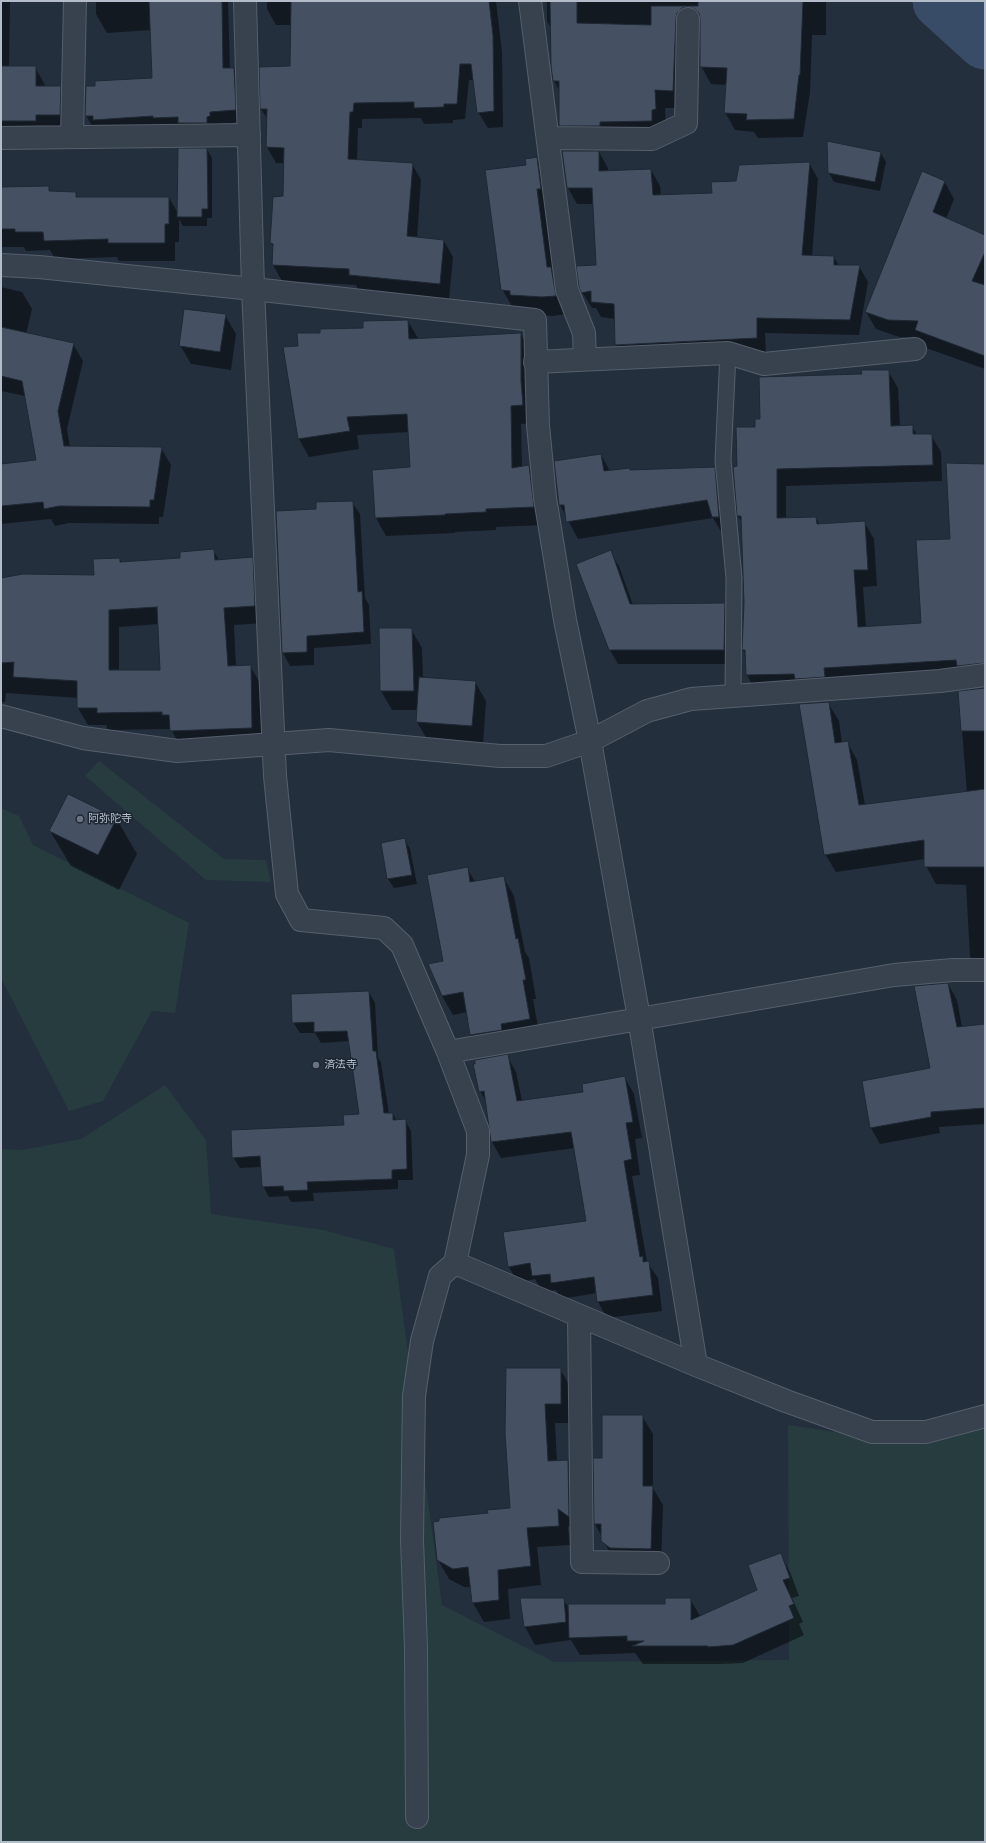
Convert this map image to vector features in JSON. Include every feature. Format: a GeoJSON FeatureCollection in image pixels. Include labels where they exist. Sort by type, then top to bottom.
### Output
{"type":"FeatureCollection","features":[{"type":"Feature","properties":{"kind":"street"},"geometry":{"type":"LineString","coordinates":[[72,137],[75,1]]}},
{"type":"Feature","properties":{"kind":"street"},"geometry":{"type":"LineString","coordinates":[[245,1],[253,289],[275,743],[275,776],[287,894],[302,920],[384,928],[402,945],[448,1052],[478,1131],[478,1155],[455,1263],[440,1276],[422,1340],[414,1396],[412,1540],[416,1648],[417,1817]]}},
{"type":"Feature","properties":{"kind":"street"},"geometry":{"type":"LineString","coordinates":[[530,1],[549,138],[567,290],[584,333],[585,359]]}},
{"type":"Feature","properties":{"kind":"street"},"geometry":{"type":"LineString","coordinates":[[549,138],[652,140],[686,123],[688,19]]}},
{"type":"Feature","properties":{"kind":"street"},"geometry":{"type":"LineString","coordinates":[[1,138],[249,136]]}},
{"type":"Feature","properties":{"kind":"street"},"geometry":{"type":"LineString","coordinates":[[1,266],[39,267],[536,320],[535,362],[538,425],[545,498],[565,620],[590,741],[639,1018],[696,1365]]}},
{"type":"Feature","properties":{"kind":"street"},"geometry":{"type":"LineString","coordinates":[[535,362],[728,353],[764,364],[915,349]]}},
{"type":"Feature","properties":{"kind":"street"},"geometry":{"type":"LineString","coordinates":[[1,716],[83,738],[177,751],[329,740],[500,756],[546,756],[590,741],[648,711],[690,699],[940,681],[985,675]]}},
{"type":"Feature","properties":{"kind":"street"},"geometry":{"type":"LineString","coordinates":[[448,1052],[894,975],[953,970],[985,970]]}},
{"type":"Feature","properties":{"kind":"street"},"geometry":{"type":"LineString","coordinates":[[455,1263],[696,1365],[786,1401],[872,1432],[926,1432],[985,1416]]}},
{"type":"Feature","properties":{"kind":"street"},"geometry":{"type":"LineString","coordinates":[[579,1316],[582,1562],[658,1563]]}},
{"type":"Feature","properties":{"kind":"lane"},"geometry":{"type":"LineString","coordinates":[[728,353],[723,460],[734,578],[733,696]]}},
{"type":"Feature","properties":{"kind":"green space"},"geometry":{"type":"Polygon","coordinates":[[[99,761],[224,859],[266,860],[271,882],[206,880],[85,776],[99,761]]]}},
{"type":"Feature","properties":{"kind":"green space"},"geometry":{"type":"Polygon","coordinates":[[[1,808],[19,816],[33,845],[189,923],[175,1013],[152,1011],[103,1101],[69,1111],[1,978],[1,808]]]}},
{"type":"Feature","properties":{"kind":"green space"},"geometry":{"type":"Polygon","coordinates":[[[165,1085],[206,1140],[211,1214],[323,1230],[394,1249],[442,1605],[554,1662],[789,1660],[788,1425],[897,1441],[985,1420],[985,1842],[1,1842],[1,1149],[22,1150],[81,1139],[165,1085]]]}},
{"type":"Feature","properties":{"kind":"building"},"geometry":{"type":"Polygon","coordinates":[[[149,1],[222,1],[223,68],[234,68],[236,110],[210,112],[210,116],[207,117],[207,123],[178,123],[178,117],[153,118],[153,116],[93,120],[93,116],[85,116],[86,86],[95,86],[95,81],[152,78],[149,1]]]}},
{"type":"Feature","properties":{"kind":"building"},"geometry":{"type":"Polygon","coordinates":[[[291,1],[489,1],[493,35],[494,111],[477,113],[471,64],[460,64],[457,104],[444,104],[444,107],[414,108],[414,102],[354,103],[353,112],[350,112],[348,159],[413,163],[407,236],[444,240],[440,284],[349,275],[349,269],[272,265],[273,244],[270,243],[273,197],[283,196],[284,148],[266,147],[267,109],[260,109],[259,67],[290,66],[291,1]]]}},
{"type":"Feature","properties":{"kind":"building"},"geometry":{"type":"Polygon","coordinates":[[[550,1],[577,1],[577,23],[651,25],[651,6],[698,6],[698,1],[803,1],[800,75],[794,119],[746,120],[747,114],[724,113],[727,68],[700,67],[699,13],[695,9],[688,7],[682,8],[677,13],[676,18],[673,91],[655,90],[656,109],[652,110],[652,121],[600,122],[600,126],[559,126],[559,81],[553,81],[551,66],[550,1]]]}},
{"type":"Feature","properties":{"kind":"building"},"geometry":{"type":"Polygon","coordinates":[[[1,66],[36,66],[36,86],[61,86],[60,115],[36,115],[36,121],[1,121],[1,66]]]}},
{"type":"Feature","properties":{"kind":"building"},"geometry":{"type":"Polygon","coordinates":[[[827,141],[881,152],[875,182],[828,173],[827,141]]]}},
{"type":"Feature","properties":{"kind":"building"},"geometry":{"type":"Polygon","coordinates":[[[178,148],[207,148],[208,209],[202,209],[202,217],[177,217],[178,148]]]}},
{"type":"Feature","properties":{"kind":"building"},"geometry":{"type":"Polygon","coordinates":[[[562,151],[599,151],[599,171],[651,169],[653,195],[712,193],[711,182],[736,181],[739,165],[810,162],[802,255],[834,256],[834,265],[860,265],[850,320],[757,318],[757,338],[615,345],[614,304],[591,302],[591,291],[581,293],[579,287],[576,266],[596,265],[592,188],[567,188],[562,151]]]}},
{"type":"Feature","properties":{"kind":"building"},"geometry":{"type":"Polygon","coordinates":[[[537,157],[541,189],[537,189],[547,267],[551,267],[556,296],[542,297],[510,295],[510,291],[501,290],[485,170],[526,165],[525,159],[537,157]]]}},
{"type":"Feature","properties":{"kind":"building"},"geometry":{"type":"Polygon","coordinates":[[[922,171],[945,181],[933,212],[985,235],[985,252],[972,281],[985,285],[985,356],[915,330],[918,321],[888,320],[865,312],[922,171]]]}},
{"type":"Feature","properties":{"kind":"building"},"geometry":{"type":"Polygon","coordinates":[[[49,186],[49,191],[76,192],[76,197],[169,197],[169,224],[165,224],[165,243],[108,243],[108,239],[44,241],[43,232],[15,232],[15,229],[1,229],[1,187],[49,186]]]}},
{"type":"Feature","properties":{"kind":"building"},"geometry":{"type":"Polygon","coordinates":[[[184,309],[226,314],[220,352],[179,346],[184,309]]]}},
{"type":"Feature","properties":{"kind":"building"},"geometry":{"type":"Polygon","coordinates":[[[408,320],[409,339],[521,333],[521,381],[523,405],[511,406],[512,468],[529,465],[534,507],[486,509],[486,512],[445,515],[375,518],[372,470],[410,467],[407,414],[347,417],[350,431],[298,439],[283,347],[298,346],[297,333],[320,333],[320,329],[363,328],[363,321],[408,320]]]}},
{"type":"Feature","properties":{"kind":"building"},"geometry":{"type":"Polygon","coordinates":[[[1,327],[74,343],[58,411],[64,446],[162,447],[154,500],[150,500],[150,507],[59,506],[44,509],[43,502],[1,506],[1,464],[36,460],[22,381],[1,376],[1,327]]]}},
{"type":"Feature","properties":{"kind":"building"},"geometry":{"type":"Polygon","coordinates":[[[861,370],[889,370],[891,426],[913,425],[913,434],[932,434],[933,465],[777,469],[777,518],[816,517],[817,524],[865,521],[868,570],[854,570],[858,627],[921,623],[916,540],[950,539],[946,463],[985,464],[985,663],[957,666],[956,660],[824,668],[825,677],[795,679],[794,674],[746,675],[745,650],[742,650],[744,603],[741,516],[737,516],[733,467],[737,466],[736,427],[755,427],[755,419],[760,419],[759,377],[862,374],[861,370]]]}},
{"type":"Feature","properties":{"kind":"building"},"geometry":{"type":"Polygon","coordinates":[[[601,454],[604,471],[630,468],[630,470],[715,467],[719,517],[712,517],[707,500],[566,522],[564,505],[559,505],[554,461],[601,454]]]}},
{"type":"Feature","properties":{"kind":"building"},"geometry":{"type":"Polygon","coordinates":[[[353,501],[358,592],[362,591],[364,632],[307,636],[307,652],[282,653],[276,511],[316,509],[316,502],[353,501]]]}},
{"type":"Feature","properties":{"kind":"building"},"geometry":{"type":"Polygon","coordinates":[[[214,549],[215,560],[253,557],[255,606],[224,608],[228,666],[251,665],[252,728],[170,731],[169,715],[162,715],[162,712],[97,713],[97,708],[77,708],[77,681],[13,677],[14,662],[1,663],[1,578],[23,574],[94,575],[93,559],[120,558],[120,562],[180,558],[180,552],[214,549]],[[157,607],[109,610],[109,670],[160,670],[157,607]]]}},
{"type":"Feature","properties":{"kind":"building"},"geometry":{"type":"Polygon","coordinates":[[[611,550],[630,604],[725,603],[724,650],[609,650],[576,564],[611,550]]]}},
{"type":"Feature","properties":{"kind":"building"},"geometry":{"type":"Polygon","coordinates":[[[379,628],[412,628],[414,691],[380,691],[379,628]]]}},
{"type":"Feature","properties":{"kind":"building"},"geometry":{"type":"Polygon","coordinates":[[[419,677],[476,681],[472,726],[416,722],[419,677]]]}},
{"type":"Feature","properties":{"kind":"building"},"geometry":{"type":"Polygon","coordinates":[[[985,688],[985,731],[961,731],[958,691],[985,688]]]}},
{"type":"Feature","properties":{"kind":"building"},"geometry":{"type":"Polygon","coordinates":[[[829,702],[835,743],[848,741],[859,805],[985,789],[985,867],[924,867],[924,840],[824,855],[799,704],[829,702]]]}},
{"type":"Feature","properties":{"kind":"building"},"geometry":{"type":"Polygon","coordinates":[[[68,794],[117,818],[98,855],[49,831],[68,794]]]}},
{"type":"Feature","properties":{"kind":"building"},"geometry":{"type":"Polygon","coordinates":[[[405,838],[412,875],[387,879],[381,843],[405,838]]]}},
{"type":"Feature","properties":{"kind":"building"},"geometry":{"type":"Polygon","coordinates":[[[468,867],[470,882],[504,876],[516,939],[518,938],[526,980],[523,980],[530,1019],[501,1024],[502,1030],[470,1035],[463,992],[442,996],[428,964],[443,961],[427,875],[468,867]]]}},
{"type":"Feature","properties":{"kind":"building"},"geometry":{"type":"Polygon","coordinates":[[[948,983],[957,1027],[985,1024],[985,1108],[931,1112],[931,1117],[870,1128],[862,1081],[930,1068],[914,986],[948,983]]]}},
{"type":"Feature","properties":{"kind":"building"},"geometry":{"type":"Polygon","coordinates":[[[369,991],[373,1051],[376,1051],[384,1113],[393,1113],[393,1120],[406,1119],[407,1169],[392,1170],[392,1179],[307,1182],[308,1190],[284,1191],[283,1186],[262,1187],[260,1156],[232,1158],[231,1130],[344,1125],[343,1115],[359,1114],[347,1031],[314,1032],[314,1022],[292,1023],[291,994],[369,991]]]}},
{"type":"Feature","properties":{"kind":"building"},"geometry":{"type":"Polygon","coordinates":[[[508,1054],[517,1101],[583,1092],[582,1084],[625,1076],[633,1122],[626,1123],[632,1159],[624,1161],[640,1257],[643,1256],[643,1262],[649,1261],[653,1295],[597,1302],[594,1277],[551,1283],[550,1274],[532,1276],[530,1263],[508,1267],[503,1232],[586,1221],[571,1132],[491,1142],[484,1091],[479,1092],[473,1064],[475,1064],[475,1060],[508,1054]]]}},
{"type":"Feature","properties":{"kind":"building"},"geometry":{"type":"Polygon","coordinates":[[[506,1368],[561,1368],[561,1404],[545,1404],[548,1461],[568,1460],[569,1517],[558,1509],[559,1526],[527,1528],[531,1566],[498,1570],[499,1600],[472,1603],[468,1567],[453,1569],[437,1560],[433,1522],[439,1521],[439,1518],[488,1513],[487,1510],[510,1508],[505,1433],[506,1368]]]}},
{"type":"Feature","properties":{"kind":"building"},"geometry":{"type":"Polygon","coordinates":[[[602,1415],[643,1415],[643,1486],[653,1486],[651,1549],[610,1548],[601,1541],[601,1524],[594,1524],[593,1458],[602,1458],[602,1415]]]}},
{"type":"Feature","properties":{"kind":"building"},"geometry":{"type":"Polygon","coordinates":[[[781,1553],[790,1578],[783,1580],[794,1604],[789,1606],[794,1618],[733,1645],[708,1647],[632,1646],[644,1641],[627,1641],[627,1636],[569,1638],[568,1604],[665,1604],[665,1598],[691,1598],[691,1620],[757,1590],[748,1565],[781,1553]]]}},
{"type":"Feature","properties":{"kind":"building"},"geometry":{"type":"Polygon","coordinates":[[[520,1598],[564,1598],[566,1622],[524,1627],[520,1598]]]}},
{"type":"Feature","properties":{"kind":"waterway"},"geometry":{"type":"LineString","coordinates":[[941,1],[985,41]]}},
{"type":"Feature","properties":{"kind":"place","name":"阿弥陀寺"},"geometry":{"type":"Point","coordinates":[80,819]}},
{"type":"Feature","properties":{"kind":"place","name":"済法寺"},"geometry":{"type":"Point","coordinates":[316,1065]}}]}
